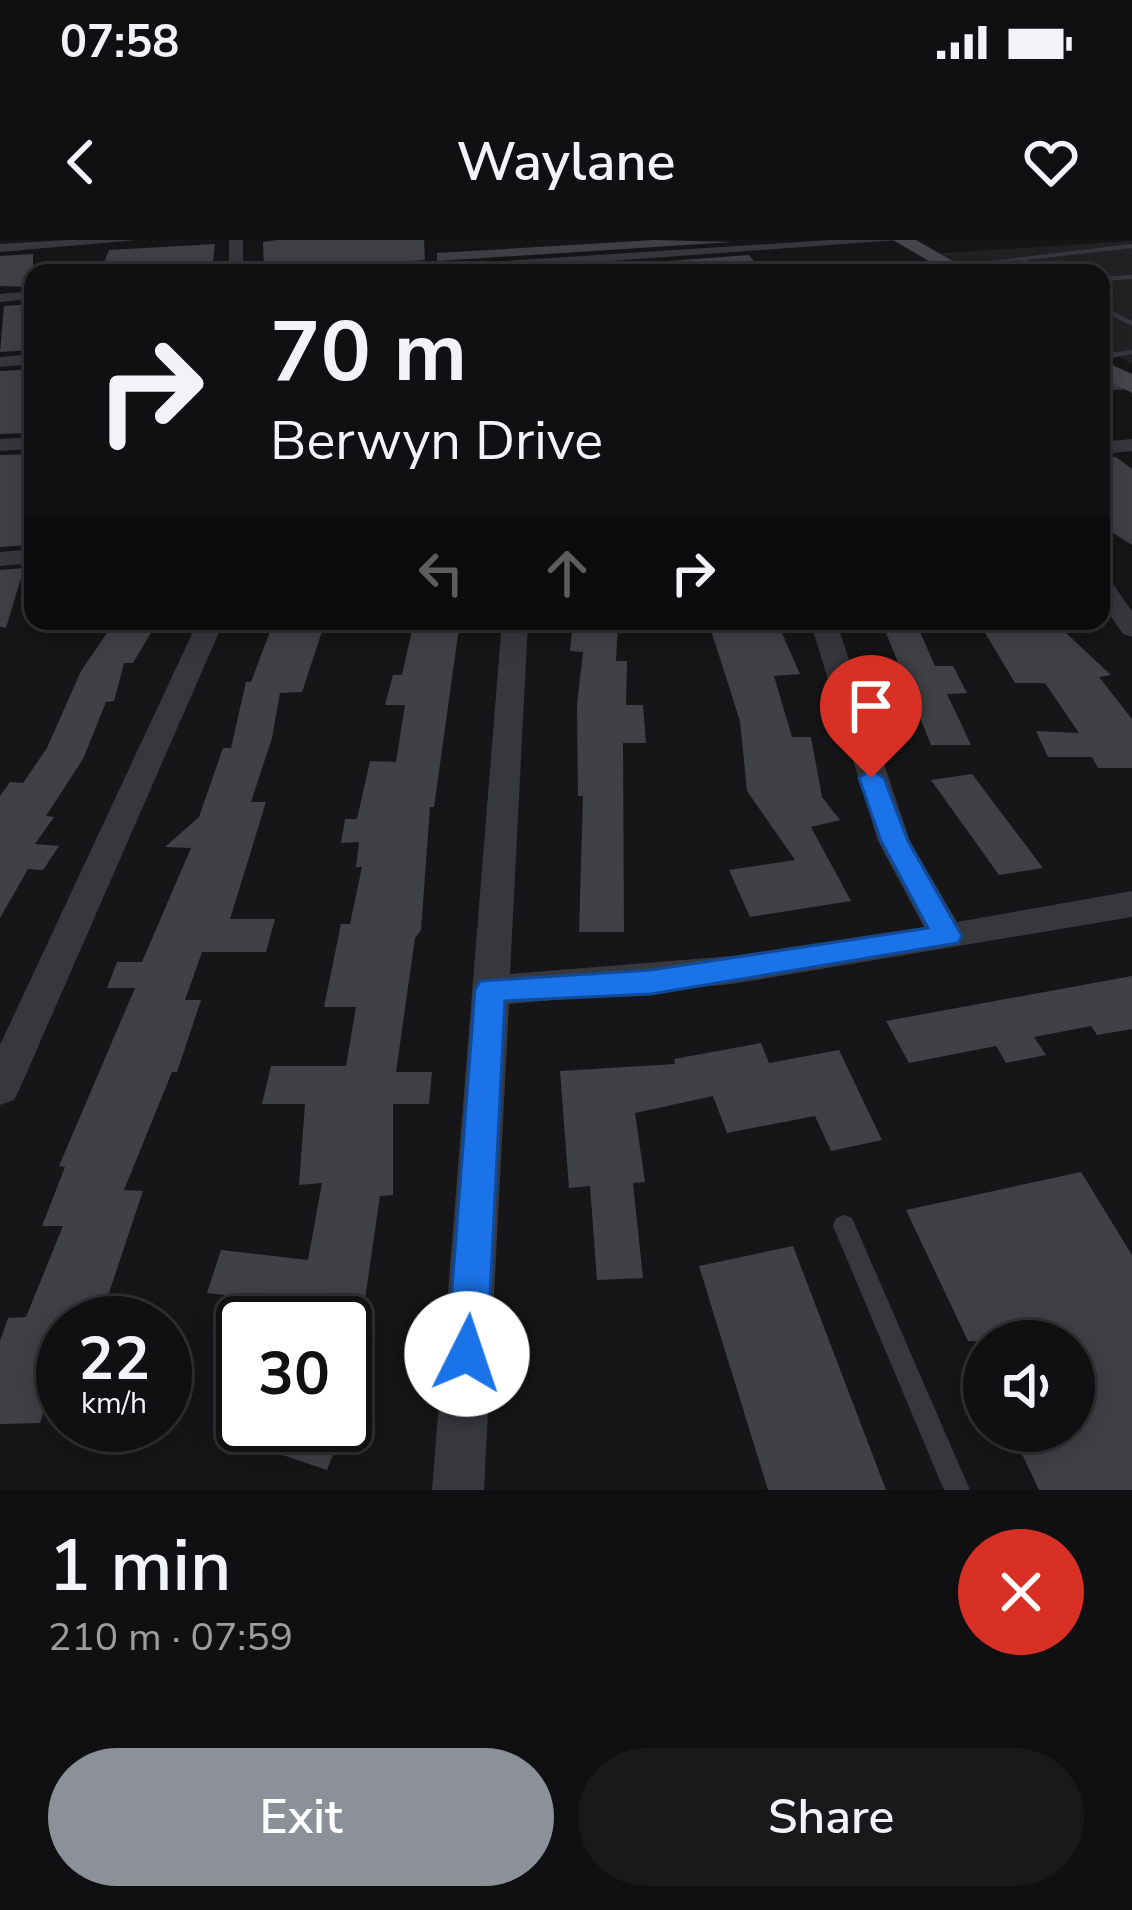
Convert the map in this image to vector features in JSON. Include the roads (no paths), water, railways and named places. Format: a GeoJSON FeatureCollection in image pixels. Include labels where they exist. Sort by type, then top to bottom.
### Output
{"type":"FeatureCollection","features":[{"type":"Feature","properties":{"kind":"main road"},"geometry":{"type":"LineString","coordinates":[[902,240],[939,264]]}},
{"type":"Feature","properties":{"kind":"main road"},"geometry":{"type":"LineString","coordinates":[[876,241],[933,264]]}},
{"type":"Feature","properties":{"kind":"main road"},"geometry":{"type":"LineString","coordinates":[[1114,357],[1132,386]]}},
{"type":"Feature","properties":{"kind":"street"},"geometry":{"type":"LineString","coordinates":[[0,248],[130,240]]}},
{"type":"Feature","properties":{"kind":"street"},"geometry":{"type":"LineString","coordinates":[[676,240],[702,264]]}},
{"type":"Feature","properties":{"kind":"street"},"geometry":{"type":"LineString","coordinates":[[521,264],[891,240]]}},
{"type":"Feature","properties":{"kind":"street"},"geometry":{"type":"LineString","coordinates":[[1110,598],[1132,629]]}},
{"type":"Feature","properties":{"kind":"street"},"geometry":{"type":"LineString","coordinates":[[0,1088],[207,630]]}},
{"type":"Feature","properties":{"kind":"street"},"geometry":{"type":"LineString","coordinates":[[458,1490],[514,630]]}},
{"type":"Feature","properties":{"kind":"street"},"geometry":{"type":"LineString","coordinates":[[826,630],[894,841],[947,936]]}},
{"type":"Feature","properties":{"kind":"street"},"geometry":{"type":"LineString","coordinates":[[490,990],[651,982],[1132,904]]}},
{"type":"Feature","properties":{"kind":"lane"},"geometry":{"type":"LineString","coordinates":[[1002,264],[1042,253],[1132,246]]}},
{"type":"Feature","properties":{"kind":"lane"},"geometry":{"type":"LineString","coordinates":[[1024,261],[1032,264]]}},
{"type":"Feature","properties":{"kind":"lane"},"geometry":{"type":"LineString","coordinates":[[844,1226],[957,1490]]}}]}
